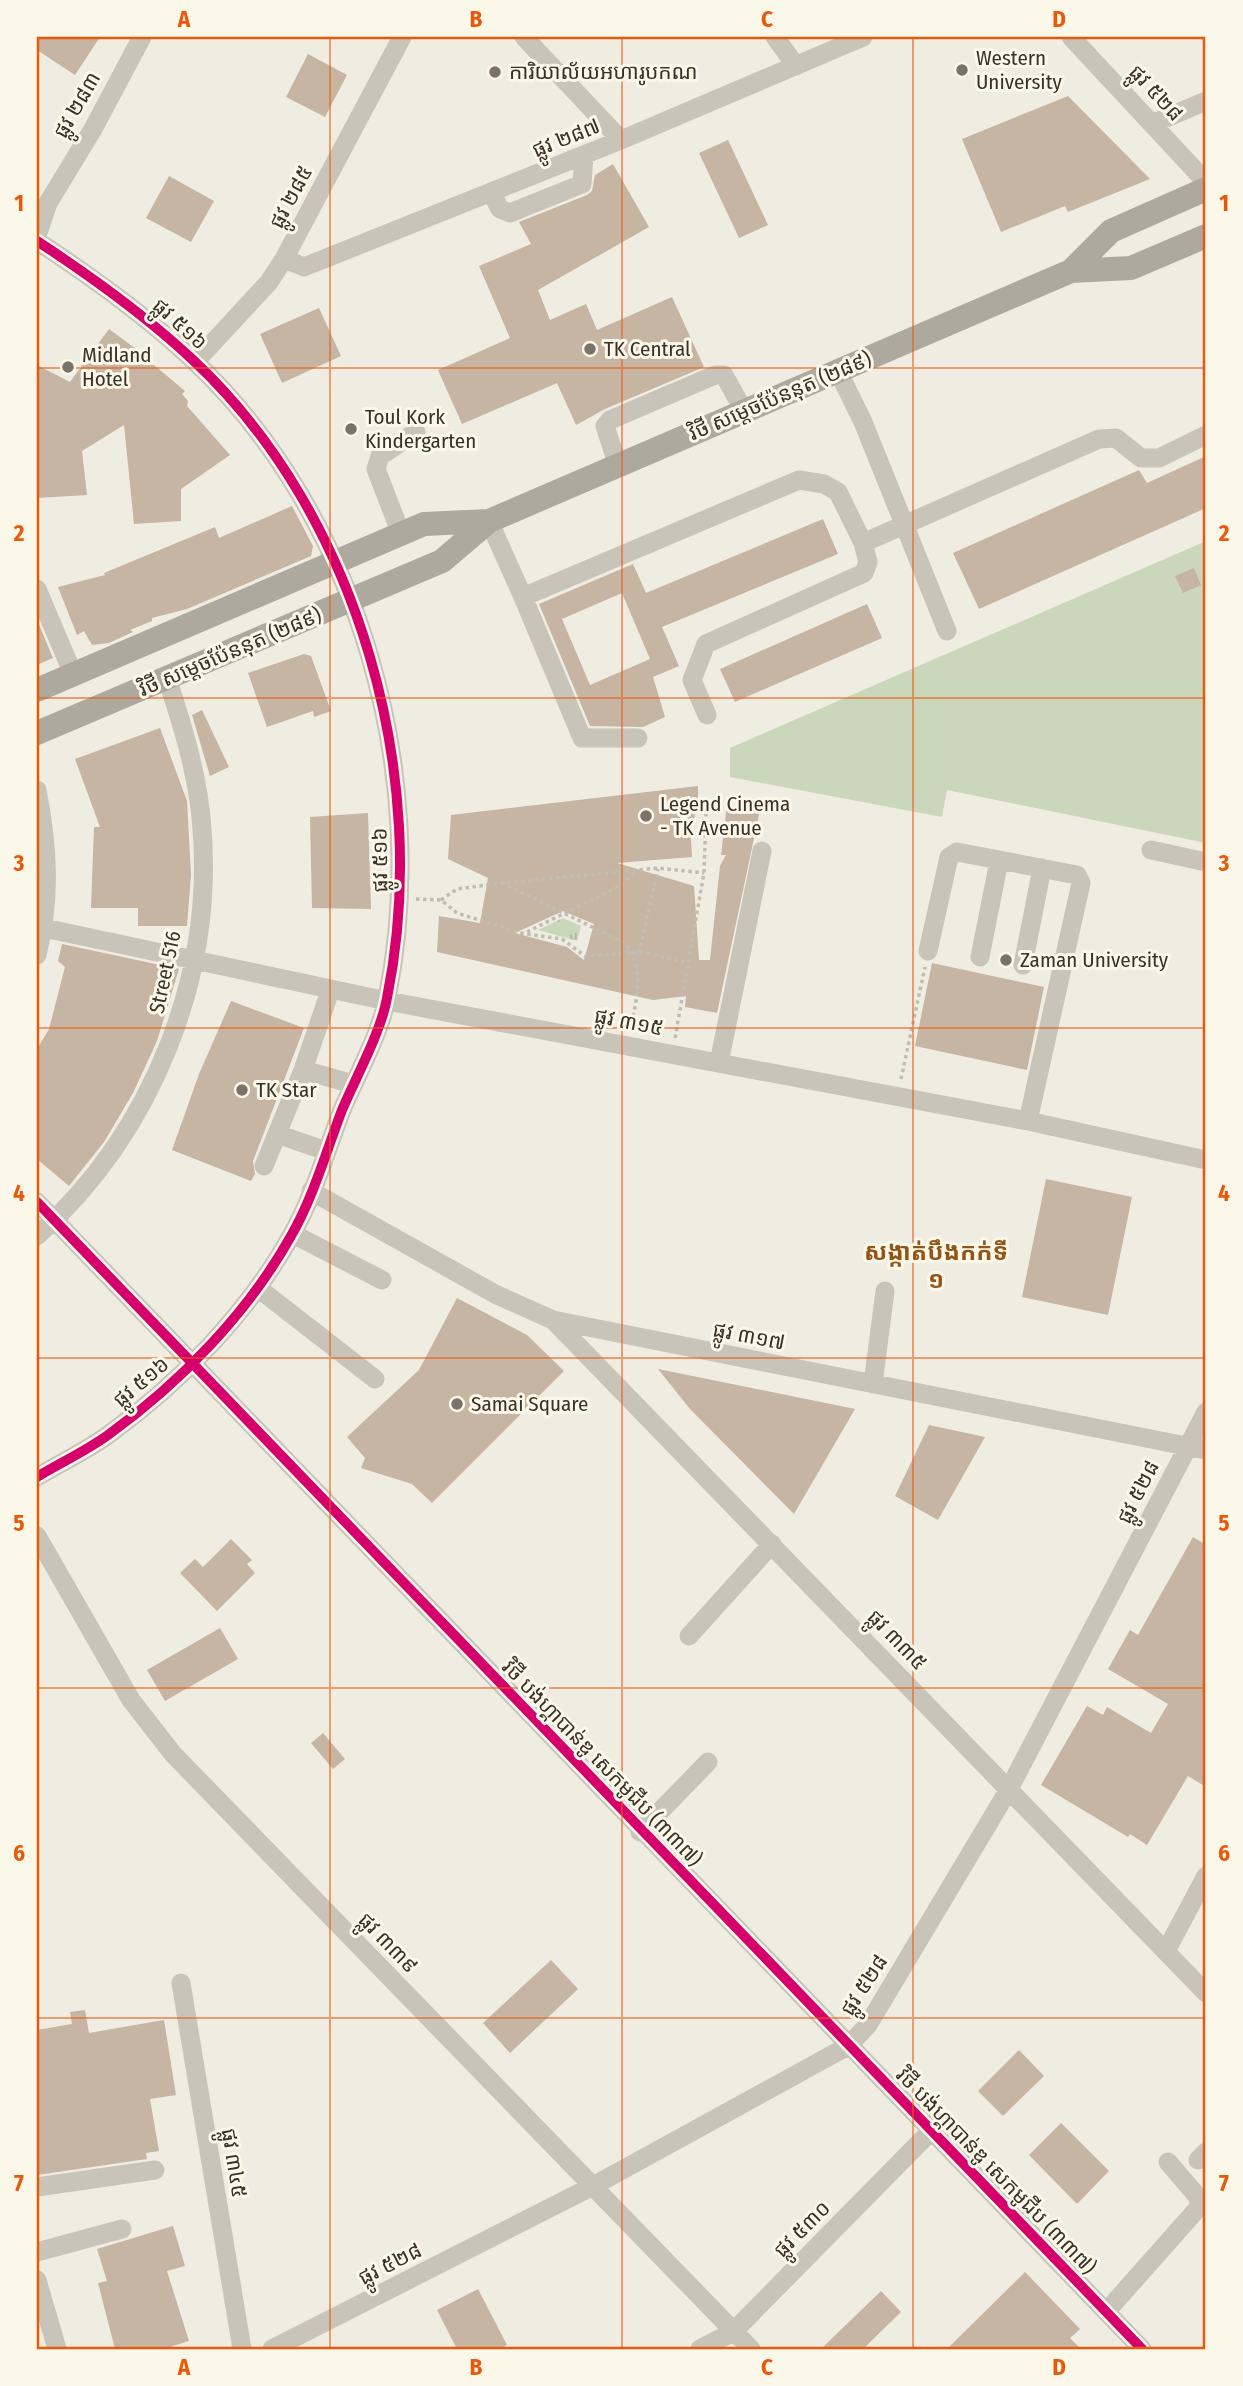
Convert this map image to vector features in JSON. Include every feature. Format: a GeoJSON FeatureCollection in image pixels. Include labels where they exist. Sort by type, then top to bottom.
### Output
{"type":"FeatureCollection","features":[{"type":"Feature","properties":{"kind":"main road","name":"វិថី សម្តេចប៉ែននុត (២៨៩)"},"geometry":{"type":"LineString","coordinates":[[1071,271],[1111,231],[1206,189]]}},
{"type":"Feature","properties":{"kind":"main road","name":"វិថី សម្តេចប៉ែននុត (២៨៩)"},"geometry":{"type":"LineString","coordinates":[[37,733],[442,561],[489,520],[1071,271],[1131,268],[1206,236]]}},
{"type":"Feature","properties":{"kind":"main road","name":"វិថី សម្តេចប៉ែននុត (២៨៩)"},"geometry":{"type":"LineString","coordinates":[[37,690],[424,524],[489,520]]}},
{"type":"Feature","properties":{"kind":"street","name":"ផ្លូវ ២៨៣"},"geometry":{"type":"LineString","coordinates":[[37,238],[48,203],[93,129],[142,37]]}},
{"type":"Feature","properties":{"kind":"street","name":"ផ្លូវ ២៨៥"},"geometry":{"type":"LineString","coordinates":[[195,362],[269,282],[284,259],[402,37]]}},
{"type":"Feature","properties":{"kind":"street"},"geometry":{"type":"LineString","coordinates":[[524,37],[621,140]]}},
{"type":"Feature","properties":{"kind":"street"},"geometry":{"type":"LineString","coordinates":[[775,37],[796,66]]}},
{"type":"Feature","properties":{"kind":"street","name":"ផ្លូវ ២៨៧"},"geometry":{"type":"LineString","coordinates":[[284,259],[304,267],[621,140],[863,37]]}},
{"type":"Feature","properties":{"kind":"street","name":"ផ្លូវ ៥២៨"},"geometry":{"type":"LineString","coordinates":[[1071,37],[1206,181]]}},
{"type":"Feature","properties":{"kind":"street"},"geometry":{"type":"LineString","coordinates":[[1154,123],[1206,101]]}},
{"type":"Feature","properties":{"kind":"street","name":"ផ្លូវ ៥១៦"},"geometry":{"type":"LineString","coordinates":[[37,238],[116,293],[195,362],[236,407],[273,456],[306,508],[351,600],[373,667],[389,734],[398,804],[400,899],[387,1002],[293,1234],[258,1288],[193,1363],[108,1434],[37,1478]]}},
{"type":"Feature","properties":{"kind":"street"},"geometry":{"type":"LineString","coordinates":[[838,371],[947,631]]}},
{"type":"Feature","properties":{"kind":"street"},"geometry":{"type":"LineString","coordinates":[[618,466],[605,434],[604,426],[610,420],[715,375],[724,376],[729,382],[744,411]]}},
{"type":"Feature","properties":{"kind":"street"},"geometry":{"type":"LineString","coordinates":[[401,534],[376,469],[380,456],[416,432]]}},
{"type":"Feature","properties":{"kind":"street"},"geometry":{"type":"LineString","coordinates":[[863,542],[1099,439],[1116,438],[1141,458],[1159,458],[1206,435]]}},
{"type":"Feature","properties":{"kind":"street"},"geometry":{"type":"LineString","coordinates":[[523,597],[799,480],[824,484],[838,492],[863,542],[868,562],[864,573],[706,644],[692,680],[707,715]]}},
{"type":"Feature","properties":{"kind":"street"},"geometry":{"type":"LineString","coordinates":[[489,520],[582,737],[638,738]]}},
{"type":"Feature","properties":{"kind":"street"},"geometry":{"type":"LineString","coordinates":[[37,589],[73,674]]}},
{"type":"Feature","properties":{"kind":"street","name":"Street 516"},"geometry":{"type":"LineString","coordinates":[[37,1236],[55,1220],[104,1164],[144,1101],[175,1033],[194,960],[203,889],[201,817],[189,747],[167,678]]}},
{"type":"Feature","properties":{"kind":"street"},"geometry":{"type":"LineString","coordinates":[[37,790],[45,833],[48,881],[44,928],[37,955]]}},
{"type":"Feature","properties":{"kind":"street"},"geometry":{"type":"LineString","coordinates":[[719,1063],[762,850]]}},
{"type":"Feature","properties":{"kind":"street"},"geometry":{"type":"LineString","coordinates":[[1151,850],[1206,862]]}},
{"type":"Feature","properties":{"kind":"street"},"geometry":{"type":"LineString","coordinates":[[928,951],[949,857],[957,852],[1077,875],[1081,883],[1028,1121]]}},
{"type":"Feature","properties":{"kind":"street"},"geometry":{"type":"LineString","coordinates":[[980,957],[999,861]]}},
{"type":"Feature","properties":{"kind":"street"},"geometry":{"type":"LineString","coordinates":[[1023,965],[1042,867]]}},
{"type":"Feature","properties":{"kind":"street","name":"ផ្លូវ ៣១៥"},"geometry":{"type":"LineString","coordinates":[[44,928],[387,1002],[627,1044],[1028,1121],[1206,1160]]}},
{"type":"Feature","properties":{"kind":"street"},"geometry":{"type":"LineString","coordinates":[[264,1166],[303,1070],[327,1000]]}},
{"type":"Feature","properties":{"kind":"street"},"geometry":{"type":"LineString","coordinates":[[303,1070],[353,1084]]}},
{"type":"Feature","properties":{"kind":"street"},"geometry":{"type":"LineString","coordinates":[[277,1134],[326,1151]]}},
{"type":"Feature","properties":{"kind":"street","name":"ផ្លូវ ៣១៧"},"geometry":{"type":"LineString","coordinates":[[311,1191],[495,1294],[553,1320],[1197,1448]]}},
{"type":"Feature","properties":{"kind":"street","name":"វិថី បង់ហ្គាបាន់ឌូ សេកមូជីប (៣៣៧)"},"geometry":{"type":"LineString","coordinates":[[37,1202],[640,1832],[1142,2349]]}},
{"type":"Feature","properties":{"kind":"street"},"geometry":{"type":"LineString","coordinates":[[293,1234],[382,1280]]}},
{"type":"Feature","properties":{"kind":"street"},"geometry":{"type":"LineString","coordinates":[[258,1288],[375,1379]]}},
{"type":"Feature","properties":{"kind":"street"},"geometry":{"type":"LineString","coordinates":[[873,1384],[885,1291]]}},
{"type":"Feature","properties":{"kind":"street","name":"ផ្លូវ ៣៣៥"},"geometry":{"type":"LineString","coordinates":[[553,1320],[1206,1993]]}},
{"type":"Feature","properties":{"kind":"street","name":"ផ្លូវ ៥២៨"},"geometry":{"type":"LineString","coordinates":[[272,2349],[593,2186],[848,2046],[868,2025],[1009,1789],[1197,1448],[1206,1412]]}},
{"type":"Feature","properties":{"kind":"street","name":"ផ្លូវ ៣៣៩"},"geometry":{"type":"LineString","coordinates":[[37,1536],[131,1700],[173,1754],[751,2349]]}},
{"type":"Feature","properties":{"kind":"street"},"geometry":{"type":"LineString","coordinates":[[690,1636],[772,1544]]}},
{"type":"Feature","properties":{"kind":"street"},"geometry":{"type":"LineString","coordinates":[[640,1832],[708,1762]]}},
{"type":"Feature","properties":{"kind":"street"},"geometry":{"type":"LineString","coordinates":[[1166,1951],[1206,1876]]}},
{"type":"Feature","properties":{"kind":"street","name":"ផ្លូវ ៣៤៥"},"geometry":{"type":"LineString","coordinates":[[181,1983],[242,2349]]}},
{"type":"Feature","properties":{"kind":"street","name":"ផ្លូវ ៥៣០"},"geometry":{"type":"LineString","coordinates":[[700,2349],[733,2332],[930,2132]]}},
{"type":"Feature","properties":{"kind":"street"},"geometry":{"type":"LineString","coordinates":[[1105,2312],[1199,2207],[1198,2197],[1168,2162]]}},
{"type":"Feature","properties":{"kind":"street"},"geometry":{"type":"LineString","coordinates":[[37,2187],[155,2170]]}},
{"type":"Feature","properties":{"kind":"street"},"geometry":{"type":"LineString","coordinates":[[37,2252],[122,2229]]}},
{"type":"Feature","properties":{"kind":"street"},"geometry":{"type":"LineString","coordinates":[[37,2280],[57,2349]]}},
{"type":"Feature","properties":{"kind":"path"},"geometry":{"type":"LineString","coordinates":[[672,1054],[704,873],[706,813]]}},
{"type":"Feature","properties":{"kind":"path"},"geometry":{"type":"LineString","coordinates":[[440,901],[457,889],[502,883],[658,868],[704,873]]}},
{"type":"Feature","properties":{"kind":"path"},"geometry":{"type":"LineString","coordinates":[[627,1044],[639,993],[636,953],[658,868]]}},
{"type":"Feature","properties":{"kind":"path"},"geometry":{"type":"LineString","coordinates":[[526,933],[623,884],[637,871]]}},
{"type":"Feature","properties":{"kind":"path"},"geometry":{"type":"LineString","coordinates":[[502,883],[625,943],[636,953]]}},
{"type":"Feature","properties":{"kind":"path"},"geometry":{"type":"LineString","coordinates":[[400,899],[440,901],[457,913],[526,933],[562,939],[585,956],[636,953],[687,963]]}},
{"type":"Feature","properties":{"kind":"path"},"geometry":{"type":"LineString","coordinates":[[903,1069],[928,951]]}},
{"type":"Feature","properties":{"kind":"green space"},"geometry":{"type":"Polygon","coordinates":[[[1206,541],[1206,843],[947,790],[942,817],[730,777],[730,748],[1206,541]]]}},
{"type":"Feature","properties":{"kind":"green space"},"geometry":{"type":"Polygon","coordinates":[[[563,918],[581,926],[577,941],[538,930],[563,918]]]}},
{"type":"Feature","properties":{"kind":"building"},"geometry":{"type":"Polygon","coordinates":[[[37,37],[100,37],[75,75],[37,50],[37,37]]]}},
{"type":"Feature","properties":{"kind":"building"},"geometry":{"type":"Polygon","coordinates":[[[308,54],[347,75],[325,117],[286,97],[308,54]]]}},
{"type":"Feature","properties":{"kind":"building"},"geometry":{"type":"Polygon","coordinates":[[[1068,96],[1150,179],[1068,212],[1065,206],[1001,232],[962,139],[1068,96]]]}},
{"type":"Feature","properties":{"kind":"building"},"geometry":{"type":"Polygon","coordinates":[[[728,140],[768,225],[739,238],[699,153],[728,140]]]}},
{"type":"Feature","properties":{"kind":"building","name":"TK Central"},"geometry":{"type":"Polygon","coordinates":[[[613,164],[649,227],[538,290],[550,320],[586,304],[597,330],[672,297],[704,367],[605,409],[576,425],[557,383],[462,424],[438,370],[510,338],[479,266],[531,244],[519,222],[587,195],[592,191],[595,175],[613,164]]]}},
{"type":"Feature","properties":{"kind":"building"},"geometry":{"type":"Polygon","coordinates":[[[169,176],[214,201],[191,242],[146,218],[169,176]]]}},
{"type":"Feature","properties":{"kind":"building"},"geometry":{"type":"Polygon","coordinates":[[[319,308],[341,356],[282,383],[260,334],[319,308]]]}},
{"type":"Feature","properties":{"kind":"building"},"geometry":{"type":"Polygon","coordinates":[[[109,329],[136,349],[125,364],[154,365],[185,391],[182,394],[188,401],[187,406],[230,455],[181,489],[181,521],[134,524],[124,425],[82,451],[87,495],[37,498],[37,365],[70,382],[109,329]]]}},
{"type":"Feature","properties":{"kind":"building"},"geometry":{"type":"Polygon","coordinates":[[[1206,456],[1206,508],[979,609],[953,553],[1139,470],[1147,483],[1206,456]]]}},
{"type":"Feature","properties":{"kind":"building"},"geometry":{"type":"Polygon","coordinates":[[[292,506],[313,546],[311,556],[187,609],[152,618],[152,621],[109,643],[92,645],[84,631],[77,635],[58,587],[105,575],[104,573],[215,527],[219,538],[292,506]]]}},
{"type":"Feature","properties":{"kind":"building"},"geometry":{"type":"Polygon","coordinates":[[[823,519],[838,554],[662,627],[679,666],[653,677],[665,717],[643,727],[590,726],[539,604],[633,564],[646,593],[823,519]],[[622,593],[562,619],[590,685],[650,659],[622,593]]]}},
{"type":"Feature","properties":{"kind":"building"},"geometry":{"type":"Polygon","coordinates":[[[1194,568],[1201,585],[1183,593],[1175,576],[1194,568]]]}},
{"type":"Feature","properties":{"kind":"building"},"geometry":{"type":"Polygon","coordinates":[[[867,604],[882,638],[735,702],[720,669],[867,604]]]}},
{"type":"Feature","properties":{"kind":"building"},"geometry":{"type":"Polygon","coordinates":[[[37,620],[53,658],[37,665],[37,620]]]}},
{"type":"Feature","properties":{"kind":"building"},"geometry":{"type":"Polygon","coordinates":[[[304,654],[311,656],[331,711],[314,717],[313,711],[267,727],[248,673],[304,654]]]}},
{"type":"Feature","properties":{"kind":"building"},"geometry":{"type":"Polygon","coordinates":[[[202,710],[229,767],[210,776],[192,715],[202,710]]]}},
{"type":"Feature","properties":{"kind":"building"},"geometry":{"type":"Polygon","coordinates":[[[160,728],[187,801],[191,875],[187,926],[138,926],[138,908],[91,908],[94,827],[100,827],[75,759],[160,728]]]}},
{"type":"Feature","properties":{"kind":"building"},"geometry":{"type":"Polygon","coordinates":[[[698,786],[698,805],[694,804],[695,821],[690,822],[692,857],[617,863],[694,886],[699,960],[710,960],[720,866],[726,855],[721,855],[727,805],[760,810],[717,1013],[685,1007],[686,996],[653,1000],[437,952],[439,916],[480,923],[488,878],[448,859],[451,815],[698,786]],[[563,911],[515,933],[567,947],[584,960],[594,924],[563,911]]]}},
{"type":"Feature","properties":{"kind":"building"},"geometry":{"type":"Polygon","coordinates":[[[368,813],[371,909],[312,908],[310,817],[368,813]]]}},
{"type":"Feature","properties":{"kind":"building"},"geometry":{"type":"Polygon","coordinates":[[[62,944],[179,969],[157,1041],[133,1093],[104,1142],[69,1186],[37,1159],[37,1049],[49,1029],[65,967],[58,961],[62,944]]]}},
{"type":"Feature","properties":{"kind":"building"},"geometry":{"type":"Polygon","coordinates":[[[932,963],[1044,987],[1027,1070],[915,1046],[932,963]]]}},
{"type":"Feature","properties":{"kind":"building","name":"TK Star"},"geometry":{"type":"Polygon","coordinates":[[[231,1001],[304,1028],[253,1161],[255,1174],[251,1181],[172,1150],[199,1074],[231,1001]]]}},
{"type":"Feature","properties":{"kind":"building"},"geometry":{"type":"Polygon","coordinates":[[[1046,1179],[1132,1197],[1108,1315],[1022,1297],[1046,1179]]]}},
{"type":"Feature","properties":{"kind":"building","name":"Samai Square"},"geometry":{"type":"Polygon","coordinates":[[[457,1298],[527,1335],[564,1371],[432,1503],[412,1484],[361,1468],[365,1458],[347,1437],[419,1370],[457,1298]]]}},
{"type":"Feature","properties":{"kind":"building"},"geometry":{"type":"Polygon","coordinates":[[[658,1369],[855,1409],[794,1514],[690,1409],[658,1369]]]}},
{"type":"Feature","properties":{"kind":"building"},"geometry":{"type":"Polygon","coordinates":[[[929,1425],[985,1437],[938,1520],[895,1496],[929,1425]]]}},
{"type":"Feature","properties":{"kind":"building"},"geometry":{"type":"Polygon","coordinates":[[[1193,1537],[1206,1545],[1206,1787],[1188,1776],[1147,1845],[1130,1834],[1128,1837],[1041,1785],[1087,1706],[1103,1715],[1107,1707],[1151,1733],[1168,1704],[1108,1669],[1130,1630],[1138,1635],[1193,1537]]]}},
{"type":"Feature","properties":{"kind":"building"},"geometry":{"type":"Polygon","coordinates":[[[231,1539],[252,1560],[247,1564],[255,1573],[217,1611],[180,1573],[195,1559],[203,1567],[231,1539]]]}},
{"type":"Feature","properties":{"kind":"building"},"geometry":{"type":"Polygon","coordinates":[[[220,1628],[238,1659],[165,1701],[147,1670],[220,1628]]]}},
{"type":"Feature","properties":{"kind":"building"},"geometry":{"type":"Polygon","coordinates":[[[323,1733],[345,1759],[333,1769],[311,1743],[323,1733]]]}},
{"type":"Feature","properties":{"kind":"building"},"geometry":{"type":"Polygon","coordinates":[[[551,1960],[578,1989],[510,2053],[483,2023],[551,1960]]]}},
{"type":"Feature","properties":{"kind":"building"},"geometry":{"type":"Polygon","coordinates":[[[85,2010],[89,2033],[164,2020],[176,2095],[150,2099],[159,2151],[146,2153],[147,2159],[37,2175],[37,2030],[72,2024],[70,2012],[85,2010]]]}},
{"type":"Feature","properties":{"kind":"building"},"geometry":{"type":"Polygon","coordinates":[[[1019,2050],[1044,2076],[1003,2116],[978,2091],[1019,2050]]]}},
{"type":"Feature","properties":{"kind":"building"},"geometry":{"type":"Polygon","coordinates":[[[1061,2123],[1109,2171],[1077,2204],[1029,2155],[1061,2123]]]}},
{"type":"Feature","properties":{"kind":"building"},"geometry":{"type":"Polygon","coordinates":[[[173,2226],[185,2266],[167,2271],[189,2341],[163,2349],[115,2349],[98,2283],[107,2281],[97,2249],[173,2226]]]}},
{"type":"Feature","properties":{"kind":"building"},"geometry":{"type":"Polygon","coordinates":[[[1025,2272],[1080,2329],[1070,2338],[1081,2349],[947,2349],[1025,2272]]]}},
{"type":"Feature","properties":{"kind":"building"},"geometry":{"type":"Polygon","coordinates":[[[478,2289],[507,2345],[499,2349],[457,2349],[437,2310],[478,2289]]]}},
{"type":"Feature","properties":{"kind":"building"},"geometry":{"type":"Polygon","coordinates":[[[881,2291],[901,2312],[863,2349],[821,2349],[881,2291]]]}},
{"type":"Feature","properties":{"kind":"cycle path"},"geometry":{"type":"LineString","coordinates":[[37,241],[117,297],[193,360],[251,423],[300,494],[339,572],[369,654],[389,740],[399,827],[398,913],[384,1011],[374,1040],[342,1110],[313,1191],[291,1236],[274,1265],[233,1319],[161,1393],[108,1435],[37,1477]]}},
{"type":"Feature","properties":{"kind":"cycle path"},"geometry":{"type":"LineString","coordinates":[[37,1202],[1142,2349]]}},
{"type":"Feature","properties":{"kind":"place","name":"Western University"},"geometry":{"type":"Point","coordinates":[962,70]}},
{"type":"Feature","properties":{"kind":"place","name":"ការិយាល័យអហារូបកណ"},"geometry":{"type":"Point","coordinates":[495,72]}},
{"type":"Feature","properties":{"kind":"place","name":"TK Central"},"geometry":{"type":"Point","coordinates":[590,349]}},
{"type":"Feature","properties":{"kind":"place","name":"Midland Hotel"},"geometry":{"type":"Point","coordinates":[68,367]}},
{"type":"Feature","properties":{"kind":"place","name":"Toul Kork Kindergarten"},"geometry":{"type":"Point","coordinates":[351,429]}},
{"type":"Feature","properties":{"kind":"place","name":"Legend Cinema - TK Avenue"},"geometry":{"type":"Point","coordinates":[646,816]}},
{"type":"Feature","properties":{"kind":"place","name":"Zaman University"},"geometry":{"type":"Point","coordinates":[1006,960]}},
{"type":"Feature","properties":{"kind":"place","name":"TK Star"},"geometry":{"type":"Point","coordinates":[242,1090]}},
{"type":"Feature","properties":{"kind":"place","name":"Samai Square"},"geometry":{"type":"Point","coordinates":[457,1404]}},
{"type":"Feature","properties":{"kind":"district","name":"សង្កាត់បឹងកក់ទី ១"},"geometry":{"type":"Point","coordinates":[936,1266]}}]}
